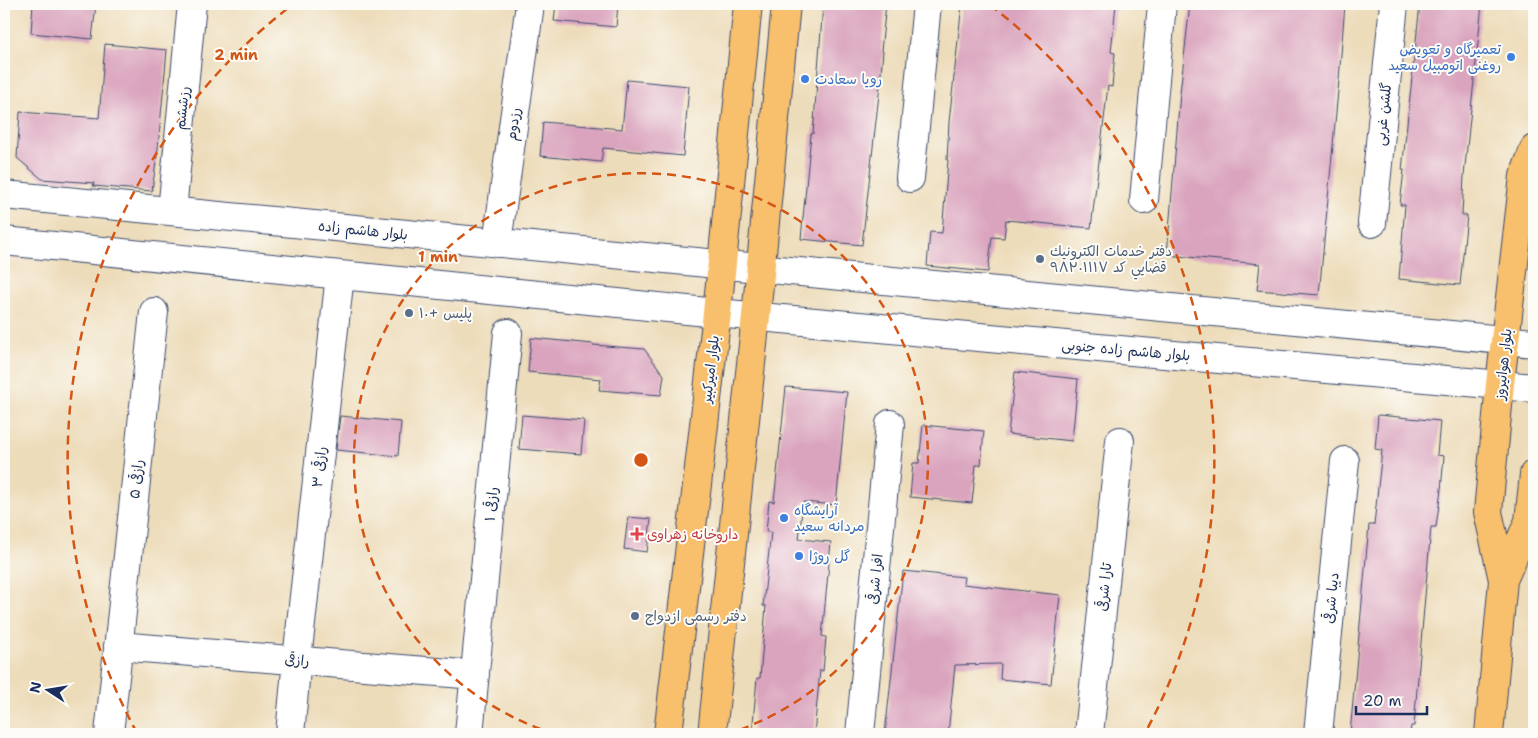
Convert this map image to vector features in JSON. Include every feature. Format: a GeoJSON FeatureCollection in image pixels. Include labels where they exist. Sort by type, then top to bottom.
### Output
{"type":"FeatureCollection","features":[{"type":"Feature","properties":{"kind":"main road","name":"بلوار امیرکبیر"},"geometry":{"type":"LineString","coordinates":[[668,734],[717,313],[748,4]]}},
{"type":"Feature","properties":{"kind":"main road"},"geometry":{"type":"LineString","coordinates":[[712,734],[756,316],[786,4]]}},
{"type":"Feature","properties":{"kind":"main road","name":"بلوار هوانیروز"},"geometry":{"type":"LineString","coordinates":[[1489,734],[1503,580],[1488,512],[1500,384],[1524,176],[1534,148]]}},
{"type":"Feature","properties":{"kind":"main road","name":"بلوار هوانیروز"},"geometry":{"type":"LineString","coordinates":[[1503,580],[1529,521],[1534,474]]}},
{"type":"Feature","properties":{"kind":"street","name":"رزششم"},"geometry":{"type":"LineString","coordinates":[[172,211],[192,4]]}},
{"type":"Feature","properties":{"kind":"street","name":"رزدوم"},"geometry":{"type":"LineString","coordinates":[[497,243],[530,4]]}},
{"type":"Feature","properties":{"kind":"street"},"geometry":{"type":"LineString","coordinates":[[910,178],[927,4]]}},
{"type":"Feature","properties":{"kind":"street"},"geometry":{"type":"LineString","coordinates":[[1144,200],[1162,4]]}},
{"type":"Feature","properties":{"kind":"street","name":"گلشن غربی"},"geometry":{"type":"LineString","coordinates":[[1372,223],[1394,4]]}},
{"type":"Feature","properties":{"kind":"street","name":"بلوار هاشم زاده"},"geometry":{"type":"LineString","coordinates":[[4,195],[760,268]]}},
{"type":"Feature","properties":{"kind":"street"},"geometry":{"type":"LineString","coordinates":[[4,241],[717,313]]}},
{"type":"Feature","properties":{"kind":"street"},"geometry":{"type":"LineString","coordinates":[[760,268],[1534,343]]}},
{"type":"Feature","properties":{"kind":"street","name":"رازقی ۳"},"geometry":{"type":"LineString","coordinates":[[290,734],[340,275]]}},
{"type":"Feature","properties":{"kind":"street","name":"رازقی ۵"},"geometry":{"type":"LineString","coordinates":[[109,734],[154,312]]}},
{"type":"Feature","properties":{"kind":"street","name":"بلوار هاشم زاده جنوبی"},"geometry":{"type":"LineString","coordinates":[[717,313],[1534,388]]}},
{"type":"Feature","properties":{"kind":"street","name":"رازقی ۱"},"geometry":{"type":"LineString","coordinates":[[469,734],[508,333]]}},
{"type":"Feature","properties":{"kind":"street","name":"افرا شرقی"},"geometry":{"type":"LineString","coordinates":[[860,734],[890,424]]}},
{"type":"Feature","properties":{"kind":"street","name":"تارا شرقی"},"geometry":{"type":"LineString","coordinates":[[1089,734],[1120,441]]}},
{"type":"Feature","properties":{"kind":"street","name":"دیبا شرقی"},"geometry":{"type":"LineString","coordinates":[[1318,734],[1345,462]]}},
{"type":"Feature","properties":{"kind":"street","name":"رازقی"},"geometry":{"type":"LineString","coordinates":[[118,646],[297,659],[475,675]]}},
{"type":"Feature","properties":{"kind":"building"},"geometry":{"type":"Polygon","coordinates":[[[33,4],[96,4],[92,39],[31,33],[33,4]]]}},
{"type":"Feature","properties":{"kind":"building"},"geometry":{"type":"Polygon","coordinates":[[[556,4],[618,4],[616,27],[554,21],[556,4]]]}},
{"type":"Feature","properties":{"kind":"building"},"geometry":{"type":"Polygon","coordinates":[[[823,4],[886,4],[881,51],[883,51],[880,85],[862,245],[801,239],[811,134],[813,134],[823,4]]]}},
{"type":"Feature","properties":{"kind":"building"},"geometry":{"type":"Polygon","coordinates":[[[962,4],[1116,4],[1111,52],[1115,53],[1112,87],[1108,86],[1091,228],[1006,220],[1004,238],[992,237],[988,272],[927,266],[930,232],[942,233],[949,122],[962,4]]]}},
{"type":"Feature","properties":{"kind":"building"},"geometry":{"type":"Polygon","coordinates":[[[1190,4],[1345,4],[1319,295],[1257,290],[1260,264],[1167,255],[1180,93],[1190,4]]]}},
{"type":"Feature","properties":{"kind":"building"},"geometry":{"type":"Polygon","coordinates":[[[1420,4],[1482,4],[1464,176],[1462,215],[1467,215],[1460,285],[1399,279],[1405,205],[1400,205],[1404,170],[1402,170],[1420,4]]]}},
{"type":"Feature","properties":{"kind":"building"},"geometry":{"type":"Polygon","coordinates":[[[105,44],[167,50],[152,191],[93,186],[94,183],[42,179],[17,158],[20,112],[99,118],[105,44]]]}},
{"type":"Feature","properties":{"kind":"building"},"geometry":{"type":"Polygon","coordinates":[[[627,80],[689,86],[683,156],[603,148],[601,162],[540,156],[543,122],[622,129],[627,80]]]}},
{"type":"Feature","properties":{"kind":"building"},"geometry":{"type":"Polygon","coordinates":[[[531,338],[644,349],[664,375],[661,395],[599,390],[601,379],[528,372],[531,338]]]}},
{"type":"Feature","properties":{"kind":"building"},"geometry":{"type":"Polygon","coordinates":[[[1015,372],[1078,379],[1072,441],[1008,434],[1015,372]]]}},
{"type":"Feature","properties":{"kind":"building"},"geometry":{"type":"Polygon","coordinates":[[[786,387],[847,392],[836,505],[803,502],[799,539],[831,542],[822,636],[826,637],[823,671],[820,670],[814,734],[752,734],[757,678],[760,678],[766,606],[763,606],[771,532],[766,532],[769,501],[774,502],[786,387]]]}},
{"type":"Feature","properties":{"kind":"building"},"geometry":{"type":"Polygon","coordinates":[[[522,415],[584,420],[581,454],[519,449],[522,415]]]}},
{"type":"Feature","properties":{"kind":"building"},"geometry":{"type":"Polygon","coordinates":[[[1378,415],[1440,421],[1437,455],[1444,456],[1436,527],[1431,527],[1414,726],[1411,726],[1410,734],[1350,734],[1369,525],[1374,525],[1382,450],[1375,449],[1378,415]]]}},
{"type":"Feature","properties":{"kind":"building"},"geometry":{"type":"Polygon","coordinates":[[[340,416],[401,422],[398,456],[336,450],[340,416]]]}},
{"type":"Feature","properties":{"kind":"building"},"geometry":{"type":"Polygon","coordinates":[[[923,425],[984,431],[981,465],[976,465],[972,503],[910,497],[913,463],[919,463],[923,425]]]}},
{"type":"Feature","properties":{"kind":"building","name":"داروخانه زهراوی"},"geometry":{"type":"Polygon","coordinates":[[[628,517],[651,519],[647,552],[624,549],[628,517]]]}},
{"type":"Feature","properties":{"kind":"building"},"geometry":{"type":"Polygon","coordinates":[[[903,571],[964,577],[963,584],[1060,595],[1051,684],[1000,679],[1001,664],[955,665],[948,734],[885,734],[903,571]]]}},
{"type":"Feature","properties":{"kind":"place","name":"تعمیرگاه و تعویض روغنی اتومبیل سعید"},"geometry":{"type":"Point","coordinates":[1511,57]}},
{"type":"Feature","properties":{"kind":"place","name":"رویا سعادت"},"geometry":{"type":"Point","coordinates":[805,79]}},
{"type":"Feature","properties":{"kind":"place","name":"دفتر خدمات الكترونيك قضايي كد ٩٨٣٠١١١٧"},"geometry":{"type":"Point","coordinates":[1040,259]}},
{"type":"Feature","properties":{"kind":"place","name":"پلیس +۱۰"},"geometry":{"type":"Point","coordinates":[409,313]}},
{"type":"Feature","properties":{"kind":"place","name":"آرایشگاه مردانه سعید"},"geometry":{"type":"Point","coordinates":[784,518]}},
{"type":"Feature","properties":{"kind":"place","name":"داروخانه زهراوی"},"geometry":{"type":"Point","coordinates":[637,534]}},
{"type":"Feature","properties":{"kind":"place","name":"گل روژا"},"geometry":{"type":"Point","coordinates":[799,556]}},
{"type":"Feature","properties":{"kind":"place","name":"دفتر رسمی ازدواج"},"geometry":{"type":"Point","coordinates":[635,616]}}]}
